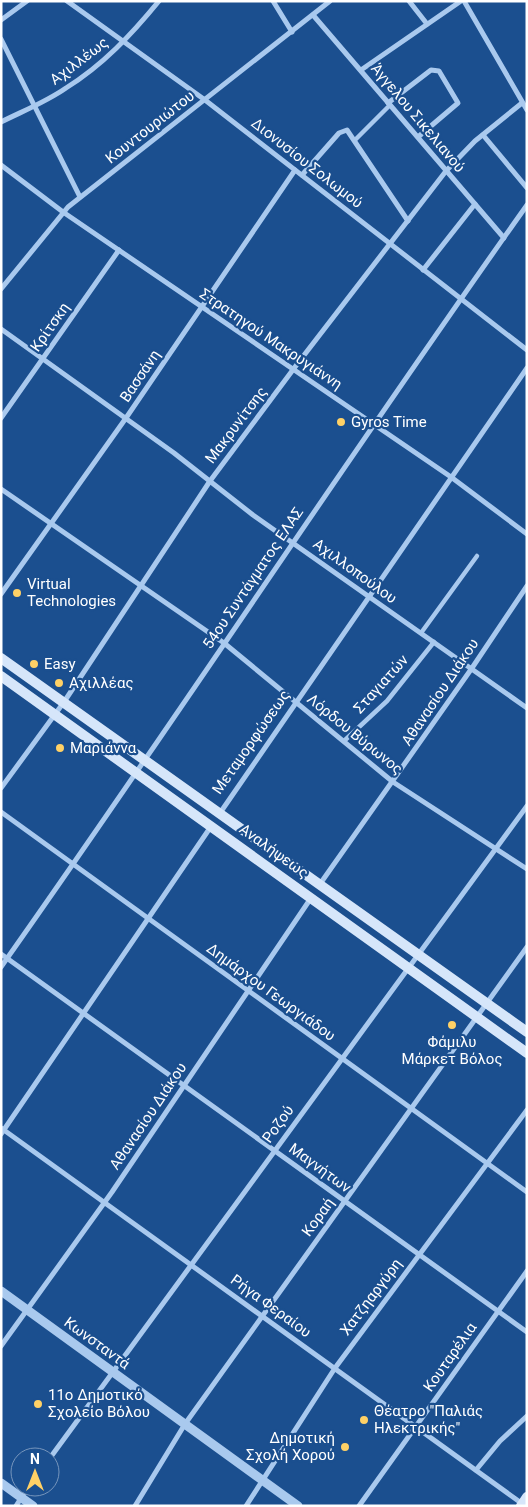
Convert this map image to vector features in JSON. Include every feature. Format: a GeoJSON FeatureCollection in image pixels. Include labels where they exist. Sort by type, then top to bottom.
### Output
{"type":"FeatureCollection","features":[{"type":"Feature","properties":{"kind":"main road","name":"Αναλήψεως"},"geometry":{"type":"LineString","coordinates":[[1,658],[527,1032]]}},
{"type":"Feature","properties":{"kind":"main road","name":"Αναλήψεως"},"geometry":{"type":"LineString","coordinates":[[1,676],[212,825],[527,1053]]}},
{"type":"Feature","properties":{"kind":"main road","name":"Μεταμορφώσεως"},"geometry":{"type":"LineString","coordinates":[[212,825],[220,813]]}},
{"type":"Feature","properties":{"kind":"street"},"geometry":{"type":"LineString","coordinates":[[1,20],[27,1]]}},
{"type":"Feature","properties":{"kind":"street","name":"Διονυσίου Σολωμού"},"geometry":{"type":"LineString","coordinates":[[66,1],[205,100],[527,350]]}},
{"type":"Feature","properties":{"kind":"street","name":"Αχιλλέως"},"geometry":{"type":"LineString","coordinates":[[1,122],[35,106],[76,82],[123,42],[159,1]]}},
{"type":"Feature","properties":{"kind":"street"},"geometry":{"type":"LineString","coordinates":[[273,1],[292,32]]}},
{"type":"Feature","properties":{"kind":"street","name":"Κουντουριώτου"},"geometry":{"type":"LineString","coordinates":[[1,289],[63,212],[80,197],[330,1]]}},
{"type":"Feature","properties":{"kind":"street"},"geometry":{"type":"LineString","coordinates":[[410,1],[427,24]]}},
{"type":"Feature","properties":{"kind":"street"},"geometry":{"type":"LineString","coordinates":[[361,70],[462,1],[527,110]]}},
{"type":"Feature","properties":{"kind":"street","name":"Άγγελου Σικελιανού"},"geometry":{"type":"LineString","coordinates":[[313,15],[504,238]]}},
{"type":"Feature","properties":{"kind":"street"},"geometry":{"type":"LineString","coordinates":[[1,40],[80,197]]}},
{"type":"Feature","properties":{"kind":"street"},"geometry":{"type":"LineString","coordinates":[[355,140],[389,104],[434,70],[439,71],[458,103],[455,108],[418,137]]}},
{"type":"Feature","properties":{"kind":"street","name":"Μακρυνίτσης"},"geometry":{"type":"LineString","coordinates":[[1,788],[64,702],[210,481],[293,369],[446,171],[483,135],[522,103]]}},
{"type":"Feature","properties":{"kind":"street"},"geometry":{"type":"LineString","coordinates":[[302,175],[339,133],[347,130],[408,221]]}},
{"type":"Feature","properties":{"kind":"street"},"geometry":{"type":"LineString","coordinates":[[483,135],[527,188]]}},
{"type":"Feature","properties":{"kind":"street","name":"Στρατηγού Μακρυγιάννη"},"geometry":{"type":"LineString","coordinates":[[1,165],[63,212],[451,477],[527,534]]}},
{"type":"Feature","properties":{"kind":"street","name":"Βασσάνη"},"geometry":{"type":"LineString","coordinates":[[1,594],[126,418],[295,170]]}},
{"type":"Feature","properties":{"kind":"street"},"geometry":{"type":"LineString","coordinates":[[423,270],[475,204]]}},
{"type":"Feature","properties":{"kind":"street","name":"54ου Συντάγματος ΕΛΑΣ"},"geometry":{"type":"LineString","coordinates":[[1,967],[137,772],[292,542],[527,205]]}},
{"type":"Feature","properties":{"kind":"street","name":"Κρίτσκη"},"geometry":{"type":"LineString","coordinates":[[1,418],[119,250]]}},
{"type":"Feature","properties":{"kind":"street","name":"Αχιλλοπούλου"},"geometry":{"type":"LineString","coordinates":[[1,329],[126,418],[248,511],[527,708]]}},
{"type":"Feature","properties":{"kind":"street","name":"Μεταμορφώσεως"},"geometry":{"type":"LineString","coordinates":[[220,813],[527,368]]}},
{"type":"Feature","properties":{"kind":"street","name":"Λόρδου Βύρωνος"},"geometry":{"type":"LineString","coordinates":[[1,489],[224,643],[393,782],[527,869]]}},
{"type":"Feature","properties":{"kind":"street"},"geometry":{"type":"LineString","coordinates":[[421,633],[477,556]]}},
{"type":"Feature","properties":{"kind":"street","name":"Αθανασίου Διάκου"},"geometry":{"type":"LineString","coordinates":[[320,884],[393,782],[527,586]]}},
{"type":"Feature","properties":{"kind":"street","name":"Σταγιατών"},"geometry":{"type":"LineString","coordinates":[[344,741],[387,701],[434,642]]}},
{"type":"Feature","properties":{"kind":"street","name":"Ροζού"},"geometry":{"type":"LineString","coordinates":[[58,1447],[527,806]]}},
{"type":"Feature","properties":{"kind":"street","name":"Δημάρχου Γεωργιάδου"},"geometry":{"type":"LineString","coordinates":[[1,812],[527,1192]]}},
{"type":"Feature","properties":{"kind":"street","name":"Μεταμορφώσεως"},"geometry":{"type":"LineString","coordinates":[[2,1131],[212,825]]}},
{"type":"Feature","properties":{"kind":"street","name":"Αθανασίου Διάκου"},"geometry":{"type":"LineString","coordinates":[[1,1346],[105,1202],[311,897]]}},
{"type":"Feature","properties":{"kind":"street","name":"Κοραή"},"geometry":{"type":"LineString","coordinates":[[134,1506],[185,1424],[527,947]]}},
{"type":"Feature","properties":{"kind":"street","name":"Μαγνήτων"},"geometry":{"type":"LineString","coordinates":[[1,954],[527,1332]]}},
{"type":"Feature","properties":{"kind":"street","name":"Χατζηαργύρη"},"geometry":{"type":"LineString","coordinates":[[246,1506],[335,1368],[527,1110]]}},
{"type":"Feature","properties":{"kind":"street","name":"Ρήγα Φεραίου"},"geometry":{"type":"LineString","coordinates":[[2,1131],[105,1202],[524,1503]]}},
{"type":"Feature","properties":{"kind":"street","name":"Κουταρέλια"},"geometry":{"type":"LineString","coordinates":[[359,1506],[527,1271]]}},
{"type":"Feature","properties":{"kind":"street","name":"Κωνσταντά"},"geometry":{"type":"LineString","coordinates":[[1,1291],[298,1506]]}},
{"type":"Feature","properties":{"kind":"street"},"geometry":{"type":"LineString","coordinates":[[476,1470],[507,1434],[527,1416]]}},
{"type":"Feature","properties":{"kind":"street"},"geometry":{"type":"LineString","coordinates":[[16,1506],[21,1497],[34,1506]]}},
{"type":"Feature","properties":{"kind":"place","name":"Gyros Time"},"geometry":{"type":"Point","coordinates":[341,422]}},
{"type":"Feature","properties":{"kind":"place","name":"Virtual Technologies"},"geometry":{"type":"Point","coordinates":[17,593]}},
{"type":"Feature","properties":{"kind":"place","name":"Easy"},"geometry":{"type":"Point","coordinates":[34,664]}},
{"type":"Feature","properties":{"kind":"place","name":"Αχιλλέας"},"geometry":{"type":"Point","coordinates":[59,683]}},
{"type":"Feature","properties":{"kind":"place","name":"Μαριάννα"},"geometry":{"type":"Point","coordinates":[60,748]}},
{"type":"Feature","properties":{"kind":"place","name":"Φάμιλυ Μάρκετ Βόλος"},"geometry":{"type":"Point","coordinates":[452,1025]}},
{"type":"Feature","properties":{"kind":"place","name":"11ο Δημοτικό Σχολείο Βόλου"},"geometry":{"type":"Point","coordinates":[38,1404]}},
{"type":"Feature","properties":{"kind":"place","name":"Θέατρο \"Παλιάς Ηλεκτρικής\""},"geometry":{"type":"Point","coordinates":[364,1420]}},
{"type":"Feature","properties":{"kind":"place","name":"Δημοτική Σχολή Χορού"},"geometry":{"type":"Point","coordinates":[345,1447]}}]}
